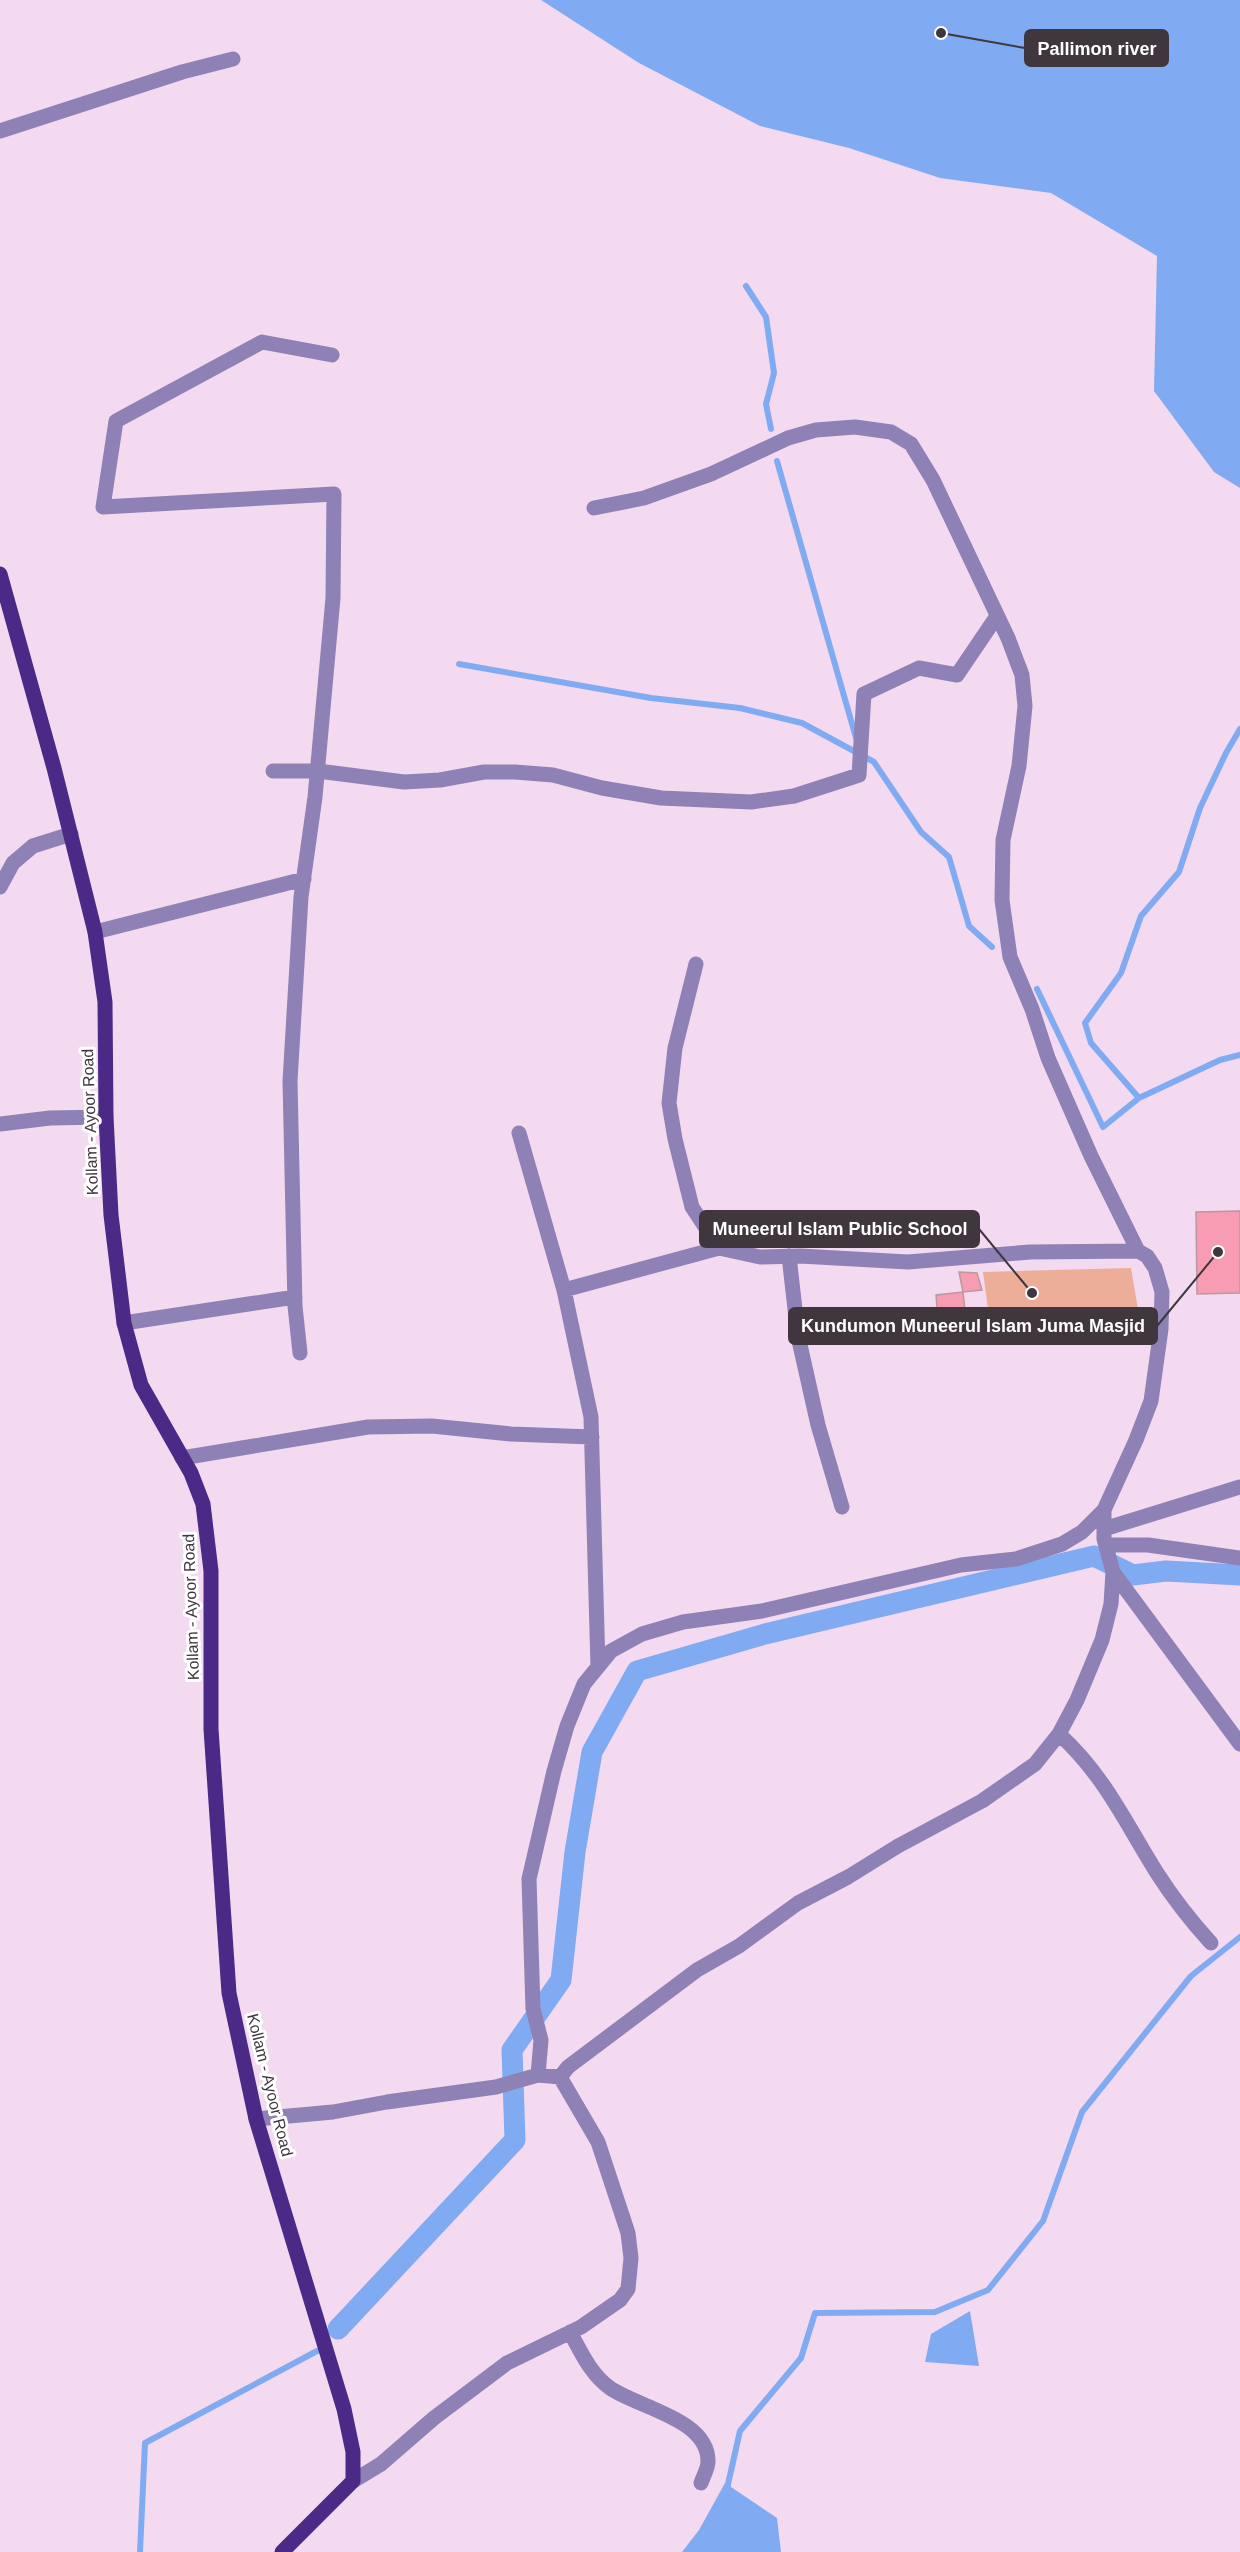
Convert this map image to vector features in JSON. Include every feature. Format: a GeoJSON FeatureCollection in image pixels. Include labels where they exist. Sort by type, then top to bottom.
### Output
{"type":"FeatureCollection","features":[{"type":"Feature","properties":{"kind":"main road","name":"Kollam - Ayoor Road"},"geometry":{"type":"LineString","coordinates":[[0,574],[3,595],[71,834],[96,932],[105,1002],[106,1117],[111,1215],[124,1323],[141,1385],[191,1473],[203,1504],[209,1540],[211,1729],[229,1993],[256,2119],[344,2409],[354,2452],[353,2481]]}},
{"type":"Feature","properties":{"kind":"main road"},"geometry":{"type":"LineString","coordinates":[[282,2552],[353,2481]]}},
{"type":"Feature","properties":{"kind":"street"},"geometry":{"type":"LineString","coordinates":[[0,131],[182,72],[232,59]]}},
{"type":"Feature","properties":{"kind":"street"},"geometry":{"type":"LineString","coordinates":[[300,1353],[295,1297],[290,1081],[304,879],[318,771],[333,598],[334,494],[103,507],[116,421],[262,342],[332,355]]}},
{"type":"Feature","properties":{"kind":"street"},"geometry":{"type":"LineString","coordinates":[[594,508],[644,498],[711,474],[788,438],[816,430],[855,427],[891,432],[911,444],[933,480],[1022,675],[1025,706],[1019,766],[1003,840],[1002,900],[1010,957],[1032,1009],[1048,1058],[1091,1156],[1137,1251]]}},
{"type":"Feature","properties":{"kind":"street"},"geometry":{"type":"LineString","coordinates":[[273,771],[318,771],[404,782],[440,780],[484,772],[543,774],[602,788],[661,798],[751,802],[794,796],[859,775],[864,694],[919,668],[957,675],[997,616]]}},
{"type":"Feature","properties":{"kind":"street"},"geometry":{"type":"LineString","coordinates":[[0,887],[13,863],[33,846],[71,834]]}},
{"type":"Feature","properties":{"kind":"street"},"geometry":{"type":"LineString","coordinates":[[96,932],[304,879]]}},
{"type":"Feature","properties":{"kind":"street"},"geometry":{"type":"LineString","coordinates":[[696,964],[675,1048],[669,1103],[675,1139],[692,1207],[719,1248]]}},
{"type":"Feature","properties":{"kind":"street"},"geometry":{"type":"LineString","coordinates":[[0,1124],[50,1118],[106,1117]]}},
{"type":"Feature","properties":{"kind":"street"},"geometry":{"type":"LineString","coordinates":[[519,1133],[564,1290],[591,1417],[598,1667]]}},
{"type":"Feature","properties":{"kind":"street"},"geometry":{"type":"LineString","coordinates":[[538,2075],[541,2040],[532,2010],[530,1879],[567,1726],[584,1684],[611,1651],[642,1634],[683,1622],[762,1611],[961,1565],[1016,1559],[1062,1544],[1082,1532],[1104,1510],[1151,1401],[1162,1292],[1155,1268],[1147,1256],[1137,1251],[1030,1252],[908,1262],[789,1256],[760,1257],[719,1248],[564,1290]]}},
{"type":"Feature","properties":{"kind":"street"},"geometry":{"type":"LineString","coordinates":[[789,1256],[798,1336],[818,1425],[842,1507]]}},
{"type":"Feature","properties":{"kind":"street"},"geometry":{"type":"LineString","coordinates":[[124,1323],[295,1297]]}},
{"type":"Feature","properties":{"kind":"street"},"geometry":{"type":"LineString","coordinates":[[182,1458],[368,1427],[432,1426],[511,1434],[592,1437]]}},
{"type":"Feature","properties":{"kind":"street"},"geometry":{"type":"LineString","coordinates":[[1104,1529],[1240,1487]]}},
{"type":"Feature","properties":{"kind":"street"},"geometry":{"type":"LineString","coordinates":[[560,2077],[568,2067],[697,1970],[739,1946],[798,1903],[848,1877],[898,1846],[1009,1784],[1035,1764],[1059,1734],[1077,1701],[1102,1640],[1111,1604],[1113,1571],[1104,1529],[1104,1510]]}},
{"type":"Feature","properties":{"kind":"street"},"geometry":{"type":"LineString","coordinates":[[1107,1549],[1148,1545],[1240,1558]]}},
{"type":"Feature","properties":{"kind":"street"},"geometry":{"type":"LineString","coordinates":[[1113,1571],[1240,1744]]}},
{"type":"Feature","properties":{"kind":"street"},"geometry":{"type":"LineString","coordinates":[[1059,1734],[1093,1768],[1125,1815],[1156,1872],[1179,1906],[1211,1943]]}},
{"type":"Feature","properties":{"kind":"street"},"geometry":{"type":"LineString","coordinates":[[256,2119],[333,2112],[496,2087],[538,2075],[560,2077]]}},
{"type":"Feature","properties":{"kind":"street"},"geometry":{"type":"LineString","coordinates":[[353,2481],[381,2464],[442,2412],[507,2363],[570,2332],[620,2300],[628,2289],[631,2258],[628,2233],[598,2142],[560,2077]]}},
{"type":"Feature","properties":{"kind":"street"},"geometry":{"type":"LineString","coordinates":[[570,2332],[587,2363],[609,2388],[684,2424],[698,2434],[706,2448],[709,2463],[701,2483]]}},
{"type":"Feature","properties":{"kind":"shaded area"},"geometry":{"type":"Polygon","coordinates":[[[1131,1268],[1138,1309],[990,1323],[983,1272],[1131,1268]]]}},
{"type":"Feature","properties":{"kind":"water"},"geometry":{"type":"Polygon","coordinates":[[[541,0],[1240,0],[1240,488],[1214,472],[1154,391],[1157,256],[1051,193],[940,178],[849,148],[760,126],[639,63],[541,0]]]}},
{"type":"Feature","properties":{"kind":"water"},"geometry":{"type":"Polygon","coordinates":[[[970,2311],[979,2366],[925,2362],[931,2334],[970,2311]]]}},
{"type":"Feature","properties":{"kind":"water"},"geometry":{"type":"Polygon","coordinates":[[[725,2483],[777,2518],[781,2552],[682,2552],[699,2530],[725,2483]]]}},
{"type":"Feature","properties":{"kind":"building"},"geometry":{"type":"Polygon","coordinates":[[[1240,1211],[1240,1293],[1197,1294],[1196,1212],[1240,1211]]]}},
{"type":"Feature","properties":{"kind":"building"},"geometry":{"type":"Polygon","coordinates":[[[959,1272],[977,1273],[982,1290],[963,1292],[959,1272]]]}},
{"type":"Feature","properties":{"kind":"building"},"geometry":{"type":"Polygon","coordinates":[[[963,1292],[967,1328],[939,1330],[936,1295],[963,1292]]]}},
{"type":"Feature","properties":{"kind":"waterway"},"geometry":{"type":"LineString","coordinates":[[746,286],[766,317],[774,373],[766,404],[771,429]]}},
{"type":"Feature","properties":{"kind":"waterway"},"geometry":{"type":"LineString","coordinates":[[777,461],[856,738]]}},
{"type":"Feature","properties":{"kind":"waterway"},"geometry":{"type":"LineString","coordinates":[[459,664],[651,698],[740,708],[802,723],[874,762],[921,832],[949,857],[969,926],[992,947]]}},
{"type":"Feature","properties":{"kind":"waterway"},"geometry":{"type":"LineString","coordinates":[[1139,1098],[1091,1043],[1085,1023],[1121,973],[1141,916],[1179,872],[1200,808],[1240,729]]}},
{"type":"Feature","properties":{"kind":"waterway"},"geometry":{"type":"LineString","coordinates":[[1037,989],[1103,1127],[1139,1098],[1220,1060],[1240,1055]]}},
{"type":"Feature","properties":{"kind":"waterway"},"geometry":{"type":"LineString","coordinates":[[338,2329],[515,2140],[512,2050],[561,1980],[575,1852],[592,1752],[637,1671],[765,1634],[1094,1556],[1133,1575],[1166,1571],[1240,1575]]}},
{"type":"Feature","properties":{"kind":"waterway"},"geometry":{"type":"LineString","coordinates":[[726,2493],[740,2431],[801,2358],[815,2313],[935,2312],[988,2290],[1043,2221],[1082,2112],[1191,1976],[1240,1937]]}},
{"type":"Feature","properties":{"kind":"waterway"},"geometry":{"type":"LineString","coordinates":[[140,2552],[145,2443],[317,2351]]}},
{"type":"Feature","properties":{"kind":"place","name":"Pallimon river"},"geometry":{"type":"Point","coordinates":[941,33]}},
{"type":"Feature","properties":{"kind":"place","name":"Kundumon Muneerul Islam Juma Masjid"},"geometry":{"type":"Point","coordinates":[1218,1252]}},
{"type":"Feature","properties":{"kind":"place","name":"Muneerul Islam Public School"},"geometry":{"type":"Point","coordinates":[1032,1293]}}]}
